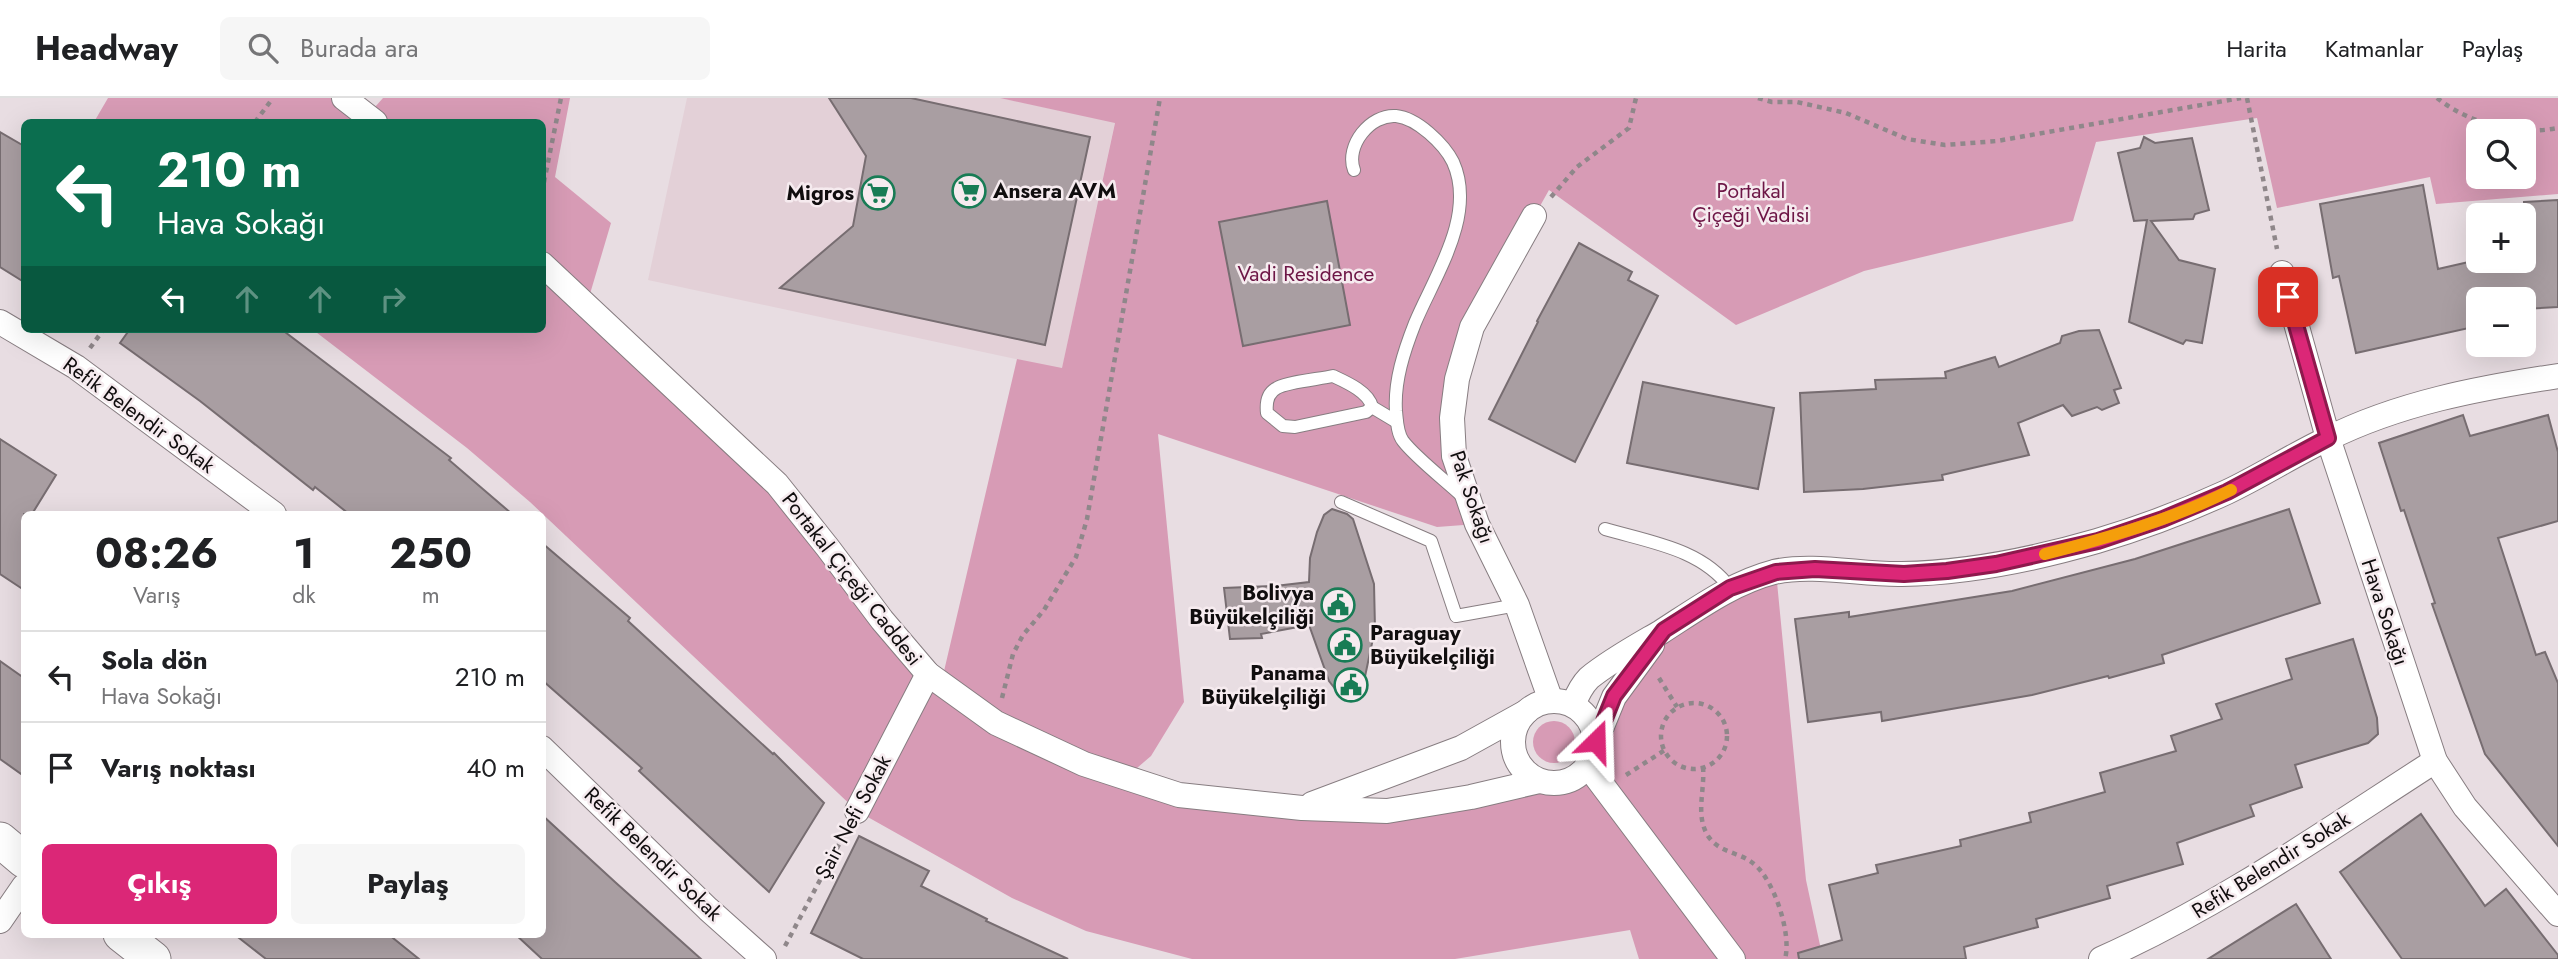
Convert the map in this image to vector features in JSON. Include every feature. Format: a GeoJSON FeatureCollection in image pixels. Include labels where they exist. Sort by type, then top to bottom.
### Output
{"type":"FeatureCollection","features":[{"type":"Feature","properties":{"kind":"main road"},"geometry":{"type":"LineString","coordinates":[[0,840],[21,858]]}},
{"type":"Feature","properties":{"kind":"main road"},"geometry":{"type":"LineString","coordinates":[[126,938],[153,959]]}},
{"type":"Feature","properties":{"kind":"street"},"geometry":{"type":"LineString","coordinates":[[344,98],[371,119]]}},
{"type":"Feature","properties":{"kind":"street","name":"Pak Sokağı"},"geometry":{"type":"LineString","coordinates":[[1534,216],[1472,327],[1457,379],[1452,418],[1454,456],[1477,524],[1562,703]]}},
{"type":"Feature","properties":{"kind":"street","name":"Portakal Çiçeği Caddesi"},"geometry":{"type":"LineString","coordinates":[[546,268],[777,484],[882,620],[928,674],[996,723],[1084,764],[1179,795],[1302,808],[1387,811],[1471,797],[1539,781],[1553,784],[1566,782],[1578,776],[1588,766]]}},
{"type":"Feature","properties":{"kind":"street","name":"Hava Sokağı"},"geometry":{"type":"LineString","coordinates":[[2282,273],[2328,438],[2435,761],[2465,807],[2558,914]]}},
{"type":"Feature","properties":{"kind":"street","name":"Refik Belendir Sokak"},"geometry":{"type":"LineString","coordinates":[[0,322],[76,366],[270,511]]}},
{"type":"Feature","properties":{"kind":"street"},"geometry":{"type":"LineString","coordinates":[[1596,741],[1589,720],[1562,703],[1589,679],[1730,588],[1776,572],[1815,569],[1904,574],[1947,571],[1996,564],[2098,541],[2163,519],[2227,492],[2328,438],[2410,406],[2477,389],[2558,376]]}},
{"type":"Feature","properties":{"kind":"street"},"geometry":{"type":"LineString","coordinates":[[1664,630],[1614,696],[1588,766],[1733,959]]}},
{"type":"Feature","properties":{"kind":"street","name":"Şair Nefi Sokak"},"geometry":{"type":"LineString","coordinates":[[857,811],[928,674]]}},
{"type":"Feature","properties":{"kind":"street","name":"Portakal Çiçeği Caddesi"},"geometry":{"type":"LineString","coordinates":[[1302,808],[1461,748],[1538,704],[1562,703]]}},
{"type":"Feature","properties":{"kind":"street"},"geometry":{"type":"LineString","coordinates":[[1527,711],[1518,722],[1514,750],[1527,774],[1539,781]]}},
{"type":"Feature","properties":{"kind":"street","name":"Refik Belendir Sokak"},"geometry":{"type":"LineString","coordinates":[[546,752],[708,909],[774,953]]}},
{"type":"Feature","properties":{"kind":"street","name":"Refik Belendir Sokak"},"geometry":{"type":"LineString","coordinates":[[2101,959],[2140,942],[2222,898],[2435,761]]}},
{"type":"Feature","properties":{"kind":"street"},"geometry":{"type":"LineString","coordinates":[[0,921],[21,890]]}},
{"type":"Feature","properties":{"kind":"lane"},"geometry":{"type":"LineString","coordinates":[[1354,170],[1352,156],[1355,145],[1372,123],[1384,117],[1397,116],[1411,120],[1443,148],[1453,162],[1459,205],[1454,236],[1440,274],[1416,323],[1401,364],[1395,394],[1397,422],[1403,441],[1470,503]]}},
{"type":"Feature","properties":{"kind":"lane"},"geometry":{"type":"LineString","coordinates":[[1372,407],[1366,412],[1296,427],[1283,426],[1274,420],[1267,413],[1266,404],[1269,395],[1277,387],[1333,376],[1362,393],[1370,400],[1372,407],[1397,422]]}},
{"type":"Feature","properties":{"kind":"lane"},"geometry":{"type":"LineString","coordinates":[[1340,502],[1431,541],[1456,615],[1517,606]]}},
{"type":"Feature","properties":{"kind":"lane"},"geometry":{"type":"LineString","coordinates":[[1605,530],[1687,553],[1722,578],[1730,588]]}},
{"type":"Feature","properties":{"kind":"path"},"geometry":{"type":"LineString","coordinates":[[257,119],[272,98]]}},
{"type":"Feature","properties":{"kind":"path"},"geometry":{"type":"LineString","coordinates":[[546,172],[561,98]]}},
{"type":"Feature","properties":{"kind":"path"},"geometry":{"type":"LineString","coordinates":[[996,723],[1013,654],[1076,557],[1087,519],[1160,98]]}},
{"type":"Feature","properties":{"kind":"path"},"geometry":{"type":"LineString","coordinates":[[1534,216],[1577,167],[1629,128],[1636,98]]}},
{"type":"Feature","properties":{"kind":"path"},"geometry":{"type":"LineString","coordinates":[[1758,98],[1772,103],[1797,103],[1846,113],[1907,139],[1945,145],[1997,141],[2241,98]]}},
{"type":"Feature","properties":{"kind":"path"},"geometry":{"type":"LineString","coordinates":[[2247,98],[2249,119],[2282,273]]}},
{"type":"Feature","properties":{"kind":"path"},"geometry":{"type":"LineString","coordinates":[[2437,98],[2450,108],[2479,121],[2510,130],[2546,131],[2558,128]]}},
{"type":"Feature","properties":{"kind":"path"},"geometry":{"type":"LineString","coordinates":[[1686,703],[1707,705],[1717,711],[1723,720],[1727,740],[1716,760],[1703,767],[1685,768],[1675,763],[1665,750],[1661,734],[1669,714],[1686,703]]}},
{"type":"Feature","properties":{"kind":"path"},"geometry":{"type":"LineString","coordinates":[[1605,789],[1665,750]]}},
{"type":"Feature","properties":{"kind":"path"},"geometry":{"type":"LineString","coordinates":[[1703,767],[1704,788],[1700,815],[1703,825],[1718,848],[1753,863],[1763,874],[1781,913],[1787,939],[1785,959]]}},
{"type":"Feature","properties":{"kind":"path","name":"Şair Nefi Sokak"},"geometry":{"type":"LineString","coordinates":[[774,953],[857,811]]}},
{"type":"Feature","properties":{"kind":"shaded area"},"geometry":{"type":"Polygon","coordinates":[[[687,98],[1000,98],[1115,122],[1062,369],[648,280],[687,98]]]}},
{"type":"Feature","properties":{"kind":"green space"},"geometry":{"type":"Polygon","coordinates":[[[108,98],[344,98],[367,116],[383,98],[570,98],[555,177],[611,223],[587,304],[777,484],[941,684],[1017,359],[1062,368],[1115,123],[1000,98],[2558,98],[2558,194],[2436,204],[2430,177],[2277,208],[2257,118],[2096,142],[2073,221],[1864,271],[1736,325],[1549,190],[1472,327],[1452,418],[1477,524],[1437,527],[1158,434],[1184,702],[1151,756],[1123,780],[1345,810],[1539,781],[1550,783],[1570,780],[1590,761],[1596,741],[1664,630],[1776,572],[1806,880],[1823,959],[1639,959],[1630,930],[1455,959],[1192,959],[1086,931],[1012,898],[857,811],[546,517],[546,511],[540,511],[467,448],[317,333],[546,333],[546,119],[96,119],[108,98]]]}},
{"type":"Feature","properties":{"kind":"green space"},"geometry":{"type":"Polygon","coordinates":[[[1554,721],[1569,727],[1575,742],[1569,757],[1554,763],[1539,757],[1533,742],[1539,727],[1554,721]]]}},
{"type":"Feature","properties":{"kind":"building","name":"Ansera AVM"},"geometry":{"type":"Polygon","coordinates":[[[829,98],[911,98],[1090,137],[1045,345],[780,288],[853,226],[866,156],[829,98]]]}},
{"type":"Feature","properties":{"kind":"building"},"geometry":{"type":"Polygon","coordinates":[[[0,132],[21,144],[21,280],[0,267],[0,132]]]}},
{"type":"Feature","properties":{"kind":"building"},"geometry":{"type":"Polygon","coordinates":[[[2144,137],[2155,143],[2192,138],[2209,210],[2195,214],[2193,219],[2151,221],[2179,260],[2215,269],[2202,343],[2186,340],[2183,344],[2129,322],[2147,220],[2134,221],[2118,153],[2140,148],[2144,137]]]}},
{"type":"Feature","properties":{"kind":"building"},"geometry":{"type":"Polygon","coordinates":[[[2423,185],[2438,269],[2466,263],[2466,273],[2536,273],[2536,203],[2524,202],[2558,200],[2558,307],[2536,308],[2536,287],[2466,287],[2466,329],[2356,353],[2339,276],[2333,278],[2320,204],[2423,185]]]}},
{"type":"Feature","properties":{"kind":"building"},"geometry":{"type":"Polygon","coordinates":[[[1327,201],[1350,325],[1243,346],[1219,222],[1327,201]]]}},
{"type":"Feature","properties":{"kind":"building"},"geometry":{"type":"Polygon","coordinates":[[[1579,243],[1632,272],[1628,280],[1658,296],[1575,462],[1489,419],[1579,243]]]}},
{"type":"Feature","properties":{"kind":"building"},"geometry":{"type":"Polygon","coordinates":[[[2099,330],[2121,388],[2114,390],[2119,403],[2102,410],[2097,407],[2072,416],[2063,405],[2018,423],[2029,455],[1942,475],[1943,480],[1804,492],[1800,393],[1876,389],[1875,380],[1946,378],[1945,372],[1995,357],[1999,367],[2060,343],[2062,336],[2079,331],[2099,330]]]}},
{"type":"Feature","properties":{"kind":"building"},"geometry":{"type":"Polygon","coordinates":[[[127,333],[286,333],[451,458],[449,460],[508,511],[345,511],[315,487],[313,490],[200,401],[120,343],[127,333]]]}},
{"type":"Feature","properties":{"kind":"building"},"geometry":{"type":"Polygon","coordinates":[[[1643,382],[1774,408],[1758,489],[1627,463],[1643,382]]]}},
{"type":"Feature","properties":{"kind":"building"},"geometry":{"type":"Polygon","coordinates":[[[2463,415],[2470,436],[2548,415],[2558,452],[2558,521],[2498,538],[2536,655],[2545,652],[2558,683],[2558,846],[2485,754],[2379,443],[2463,415]]]}},
{"type":"Feature","properties":{"kind":"building"},"geometry":{"type":"Polygon","coordinates":[[[0,439],[56,475],[34,511],[21,511],[21,588],[0,574],[0,439]]]}},
{"type":"Feature","properties":{"kind":"building"},"geometry":{"type":"Polygon","coordinates":[[[1332,509],[1353,519],[1374,584],[1375,629],[1363,686],[1355,695],[1336,690],[1329,681],[1309,625],[1261,634],[1262,638],[1230,639],[1224,588],[1309,582],[1310,558],[1317,532],[1324,515],[1332,509]]]}},
{"type":"Feature","properties":{"kind":"building"},"geometry":{"type":"Polygon","coordinates":[[[2289,509],[2320,603],[2162,655],[2164,663],[2109,678],[2108,676],[2032,695],[1882,721],[1881,712],[1808,722],[1795,619],[1849,612],[1849,617],[2012,591],[2135,559],[2289,509]]]}},
{"type":"Feature","properties":{"kind":"building"},"geometry":{"type":"Polygon","coordinates":[[[546,546],[630,618],[628,621],[774,753],[824,803],[769,892],[639,771],[642,768],[546,684],[546,546]]]}},
{"type":"Feature","properties":{"kind":"building"},"geometry":{"type":"Polygon","coordinates":[[[2353,639],[2377,718],[2378,734],[2368,743],[2295,765],[2302,787],[2250,805],[2254,816],[2177,843],[2183,864],[2107,886],[2110,898],[2036,919],[2038,927],[1964,947],[1966,959],[1799,959],[1798,953],[1842,940],[1829,885],[1878,873],[1876,865],[1961,846],[1960,840],[2031,822],[2029,813],[2105,792],[2100,773],[2176,751],[2171,736],[2222,719],[2216,704],[2292,679],[2286,659],[2353,639]]]}},
{"type":"Feature","properties":{"kind":"building"},"geometry":{"type":"Polygon","coordinates":[[[0,661],[21,676],[21,774],[0,759],[0,661]]]}},
{"type":"Feature","properties":{"kind":"building"},"geometry":{"type":"Polygon","coordinates":[[[2421,814],[2485,906],[2506,889],[2558,955],[2558,959],[2402,959],[2340,872],[2421,814]]]}},
{"type":"Feature","properties":{"kind":"building"},"geometry":{"type":"Polygon","coordinates":[[[546,819],[701,959],[542,959],[519,938],[546,938],[546,819]]]}},
{"type":"Feature","properties":{"kind":"building"},"geometry":{"type":"Polygon","coordinates":[[[859,836],[929,871],[921,886],[987,919],[986,921],[1068,959],[863,959],[811,933],[859,836]]]}},
{"type":"Feature","properties":{"kind":"building"},"geometry":{"type":"Polygon","coordinates":[[[2296,904],[2331,959],[2208,959],[2296,904]]]}},
{"type":"Feature","properties":{"kind":"building"},"geometry":{"type":"Polygon","coordinates":[[[239,938],[393,938],[419,959],[266,959],[239,938]]]}},
{"type":"Feature","properties":{"kind":"slow traffic"},"geometry":{"type":"LineString","coordinates":[[2045,554],[2098,541],[2163,519],[2231,490]]}},
{"type":"Feature","properties":{"kind":"place","name":"Ansera AVM"},"geometry":{"type":"Point","coordinates":[969,191]}},
{"type":"Feature","properties":{"kind":"place","name":"Migros"},"geometry":{"type":"Point","coordinates":[878,193]}},
{"type":"Feature","properties":{"kind":"place","name":"Bolivya Büyükelçiliği"},"geometry":{"type":"Point","coordinates":[1338,605]}},
{"type":"Feature","properties":{"kind":"place","name":"Paraguay Büyükelçiliği"},"geometry":{"type":"Point","coordinates":[1345,645]}},
{"type":"Feature","properties":{"kind":"place","name":"Panama Büyükelçiliği"},"geometry":{"type":"Point","coordinates":[1351,685]}},
{"type":"Feature","properties":{"kind":"route"},"geometry":{"type":"LineString","coordinates":[[1596,741],[1614,696],[1664,630],[1730,588],[1776,572],[1815,569],[1904,574],[1947,571],[1996,564],[2098,541],[2163,519],[2227,492],[2328,438],[2288,297]]}},
{"type":"Feature","properties":{"kind":"park label","name":"Portakal Çiçeği Vadisi"},"geometry":{"type":"Point","coordinates":[1751,203]}},
{"type":"Feature","properties":{"kind":"park label","name":"Vadi Residence"},"geometry":{"type":"Point","coordinates":[1306,274]}}]}
